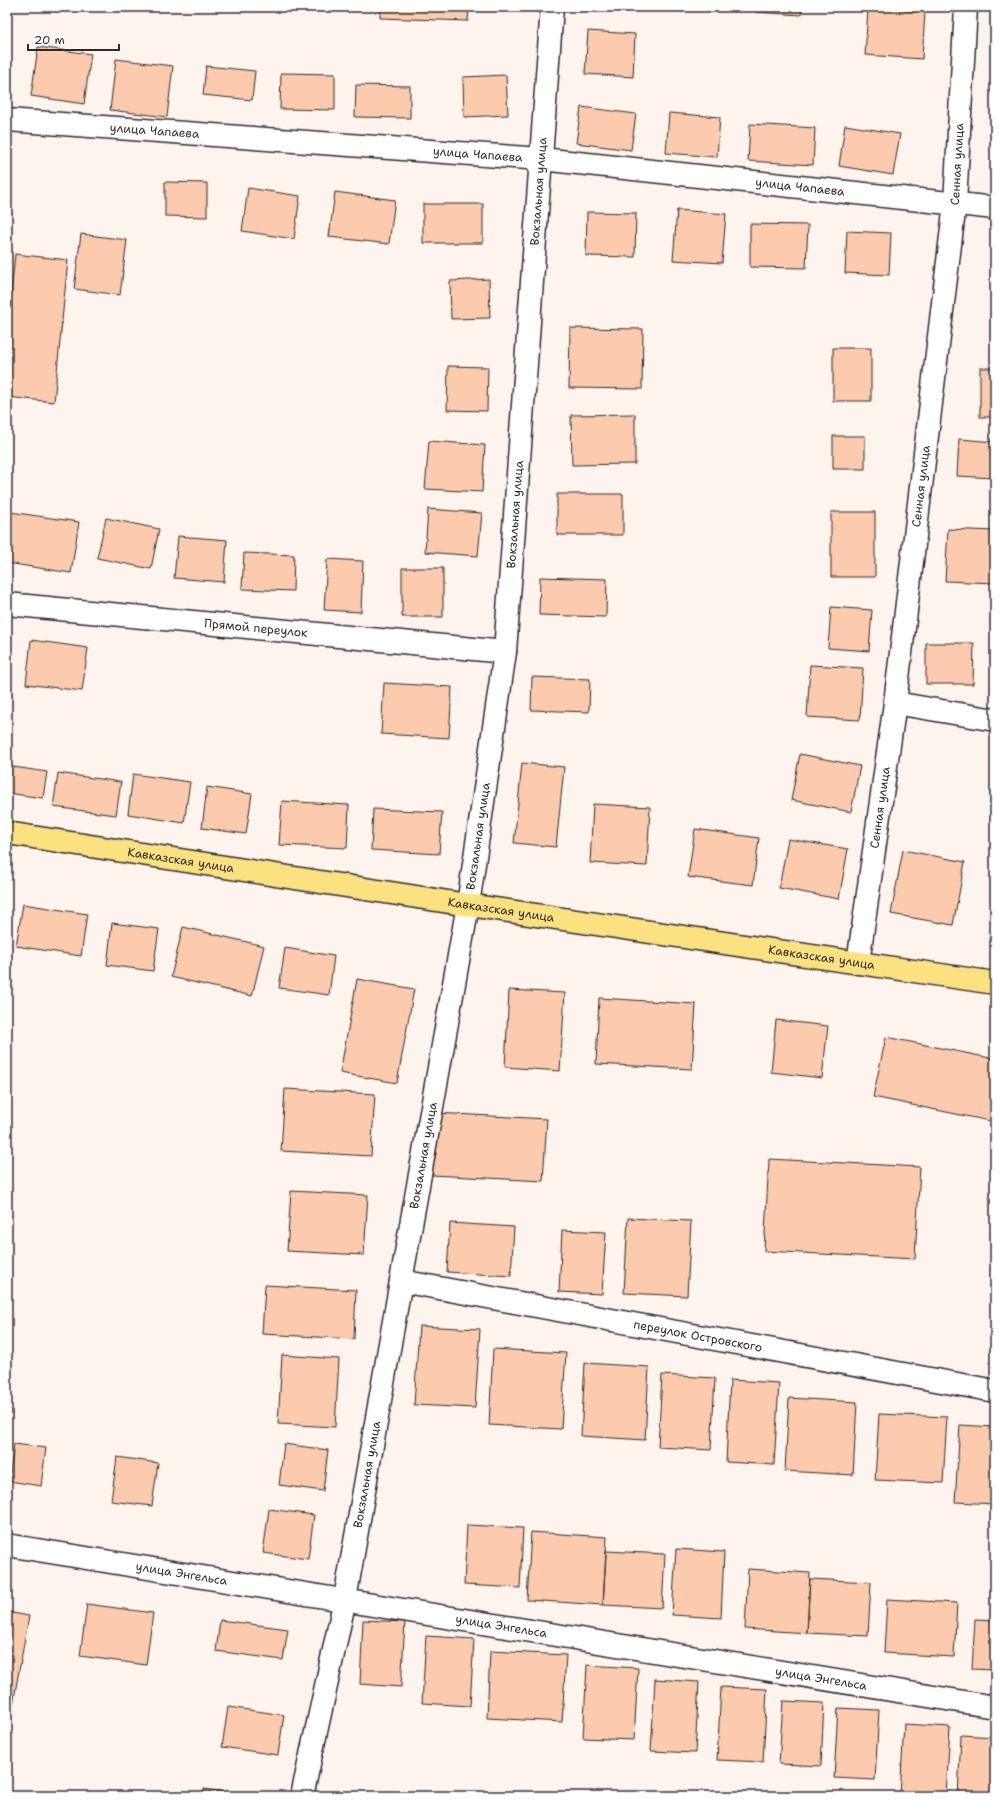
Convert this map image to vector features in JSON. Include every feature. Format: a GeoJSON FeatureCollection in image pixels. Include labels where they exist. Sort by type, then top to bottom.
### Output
{"type":"FeatureCollection","features":[{"type":"Feature","properties":{"kind":"main road","name":"Кавказская улица"},"geometry":{"type":"LineString","coordinates":[[7,833],[468,905],[995,984]]}},
{"type":"Feature","properties":{"kind":"street","name":"Вокзальная улица"},"geometry":{"type":"LineString","coordinates":[[302,1796],[345,1599],[468,905],[505,652],[552,7]]}},
{"type":"Feature","properties":{"kind":"street","name":"Сенная улица"},"geometry":{"type":"LineString","coordinates":[[858,963],[895,703],[955,203],[966,7]]}},
{"type":"Feature","properties":{"kind":"street","name":"улица Чапаева"},"geometry":{"type":"LineString","coordinates":[[7,120],[541,159],[995,208]]}},
{"type":"Feature","properties":{"kind":"street","name":"Прямой переулок"},"geometry":{"type":"LineString","coordinates":[[7,604],[505,652]]}},
{"type":"Feature","properties":{"kind":"street"},"geometry":{"type":"LineString","coordinates":[[895,703],[995,720]]}},
{"type":"Feature","properties":{"kind":"street","name":"переулок Островского"},"geometry":{"type":"LineString","coordinates":[[401,1281],[995,1392]]}},
{"type":"Feature","properties":{"kind":"street","name":"улица Энгельса"},"geometry":{"type":"LineString","coordinates":[[7,1545],[345,1599],[995,1707]]}},
{"type":"Feature","properties":{"kind":"building"},"geometry":{"type":"Polygon","coordinates":[[[380,7],[469,7],[468,21],[380,18],[380,7]]]}},
{"type":"Feature","properties":{"kind":"building"},"geometry":{"type":"Polygon","coordinates":[[[755,7],[802,7],[801,15],[755,12],[755,7]]]}},
{"type":"Feature","properties":{"kind":"building"},"geometry":{"type":"Polygon","coordinates":[[[868,8],[925,12],[922,59],[865,55],[868,8]]]}},
{"type":"Feature","properties":{"kind":"building"},"geometry":{"type":"Polygon","coordinates":[[[588,31],[635,34],[633,77],[585,74],[588,31]]]}},
{"type":"Feature","properties":{"kind":"building"},"geometry":{"type":"Polygon","coordinates":[[[38,47],[91,54],[84,104],[31,96],[38,47]]]}},
{"type":"Feature","properties":{"kind":"building"},"geometry":{"type":"Polygon","coordinates":[[[116,59],[173,66],[167,117],[110,110],[116,59]]]}},
{"type":"Feature","properties":{"kind":"building"},"geometry":{"type":"Polygon","coordinates":[[[206,66],[255,71],[252,100],[203,95],[206,66]]]}},
{"type":"Feature","properties":{"kind":"building"},"geometry":{"type":"Polygon","coordinates":[[[281,73],[335,74],[335,110],[280,109],[281,73]]]}},
{"type":"Feature","properties":{"kind":"building"},"geometry":{"type":"Polygon","coordinates":[[[506,75],[508,115],[464,117],[463,77],[506,75]]]}},
{"type":"Feature","properties":{"kind":"building"},"geometry":{"type":"Polygon","coordinates":[[[356,85],[410,86],[410,118],[355,117],[356,85]]]}},
{"type":"Feature","properties":{"kind":"building"},"geometry":{"type":"Polygon","coordinates":[[[581,107],[636,114],[631,150],[576,143],[581,107]]]}},
{"type":"Feature","properties":{"kind":"building"},"geometry":{"type":"Polygon","coordinates":[[[669,113],[720,117],[717,157],[666,153],[669,113]]]}},
{"type":"Feature","properties":{"kind":"building"},"geometry":{"type":"Polygon","coordinates":[[[750,124],[815,128],[813,165],[748,161],[750,124]]]}},
{"type":"Feature","properties":{"kind":"building"},"geometry":{"type":"Polygon","coordinates":[[[845,125],[900,134],[893,175],[839,166],[845,125]]]}},
{"type":"Feature","properties":{"kind":"building"},"geometry":{"type":"Polygon","coordinates":[[[165,182],[207,183],[207,217],[165,216],[165,182]]]}},
{"type":"Feature","properties":{"kind":"building"},"geometry":{"type":"Polygon","coordinates":[[[248,188],[300,196],[294,239],[242,231],[248,188]]]}},
{"type":"Feature","properties":{"kind":"building"},"geometry":{"type":"Polygon","coordinates":[[[335,192],[395,200],[389,244],[329,237],[335,192]]]}},
{"type":"Feature","properties":{"kind":"building"},"geometry":{"type":"Polygon","coordinates":[[[423,204],[483,204],[483,243],[423,243],[423,204]]]}},
{"type":"Feature","properties":{"kind":"building"},"geometry":{"type":"Polygon","coordinates":[[[677,210],[726,214],[722,263],[673,260],[677,210]]]}},
{"type":"Feature","properties":{"kind":"building"},"geometry":{"type":"Polygon","coordinates":[[[587,212],[636,213],[635,257],[586,256],[587,212]]]}},
{"type":"Feature","properties":{"kind":"building"},"geometry":{"type":"Polygon","coordinates":[[[750,224],[808,225],[806,268],[750,267],[750,224]]]}},
{"type":"Feature","properties":{"kind":"building"},"geometry":{"type":"Polygon","coordinates":[[[847,231],[891,233],[889,275],[845,273],[847,231]]]}},
{"type":"Feature","properties":{"kind":"building"},"geometry":{"type":"Polygon","coordinates":[[[81,234],[127,240],[120,295],[74,289],[81,234]]]}},
{"type":"Feature","properties":{"kind":"building"},"geometry":{"type":"Polygon","coordinates":[[[15,254],[68,260],[54,402],[7,397],[7,331],[15,254]]]}},
{"type":"Feature","properties":{"kind":"building"},"geometry":{"type":"Polygon","coordinates":[[[489,279],[490,318],[451,319],[450,281],[489,279]]]}},
{"type":"Feature","properties":{"kind":"building"},"geometry":{"type":"Polygon","coordinates":[[[570,328],[643,329],[642,389],[569,388],[570,328]]]}},
{"type":"Feature","properties":{"kind":"building"},"geometry":{"type":"Polygon","coordinates":[[[833,348],[871,348],[871,401],[833,401],[833,348]]]}},
{"type":"Feature","properties":{"kind":"building"},"geometry":{"type":"Polygon","coordinates":[[[448,366],[488,367],[487,411],[447,410],[448,366]]]}},
{"type":"Feature","properties":{"kind":"building"},"geometry":{"type":"Polygon","coordinates":[[[980,368],[995,368],[995,417],[980,417],[980,368]]]}},
{"type":"Feature","properties":{"kind":"building"},"geometry":{"type":"Polygon","coordinates":[[[635,414],[635,464],[572,465],[571,415],[635,414]]]}},
{"type":"Feature","properties":{"kind":"building"},"geometry":{"type":"Polygon","coordinates":[[[833,436],[865,436],[865,469],[833,469],[833,436]]]}},
{"type":"Feature","properties":{"kind":"building"},"geometry":{"type":"Polygon","coordinates":[[[959,439],[995,442],[995,478],[957,476],[959,439]]]}},
{"type":"Feature","properties":{"kind":"building"},"geometry":{"type":"Polygon","coordinates":[[[429,441],[485,445],[482,492],[425,489],[429,441]]]}},
{"type":"Feature","properties":{"kind":"building"},"geometry":{"type":"Polygon","coordinates":[[[557,494],[623,494],[623,535],[557,535],[557,494]]]}},
{"type":"Feature","properties":{"kind":"building"},"geometry":{"type":"Polygon","coordinates":[[[428,509],[482,513],[478,556],[425,552],[428,509]]]}},
{"type":"Feature","properties":{"kind":"building"},"geometry":{"type":"Polygon","coordinates":[[[10,512],[79,522],[71,573],[7,563],[7,532],[10,512]]]}},
{"type":"Feature","properties":{"kind":"building"},"geometry":{"type":"Polygon","coordinates":[[[831,512],[875,512],[875,577],[831,577],[831,512]]]}},
{"type":"Feature","properties":{"kind":"building"},"geometry":{"type":"Polygon","coordinates":[[[106,518],[159,529],[151,569],[97,558],[106,518]]]}},
{"type":"Feature","properties":{"kind":"building"},"geometry":{"type":"Polygon","coordinates":[[[948,529],[995,531],[995,583],[945,581],[948,529]]]}},
{"type":"Feature","properties":{"kind":"building"},"geometry":{"type":"Polygon","coordinates":[[[178,536],[227,540],[224,582],[174,578],[178,536]]]}},
{"type":"Feature","properties":{"kind":"building"},"geometry":{"type":"Polygon","coordinates":[[[244,553],[294,555],[293,591],[242,589],[244,553]]]}},
{"type":"Feature","properties":{"kind":"building"},"geometry":{"type":"Polygon","coordinates":[[[327,559],[363,561],[361,612],[324,610],[327,559]]]}},
{"type":"Feature","properties":{"kind":"building"},"geometry":{"type":"Polygon","coordinates":[[[402,568],[443,568],[443,617],[402,617],[402,568]]]}},
{"type":"Feature","properties":{"kind":"building"},"geometry":{"type":"Polygon","coordinates":[[[540,577],[607,579],[606,617],[539,615],[540,577]]]}},
{"type":"Feature","properties":{"kind":"building"},"geometry":{"type":"Polygon","coordinates":[[[831,607],[872,610],[869,651],[828,648],[831,607]]]}},
{"type":"Feature","properties":{"kind":"building"},"geometry":{"type":"Polygon","coordinates":[[[31,640],[88,648],[82,691],[26,684],[31,640]]]}},
{"type":"Feature","properties":{"kind":"building"},"geometry":{"type":"Polygon","coordinates":[[[926,643],[974,643],[973,684],[926,684],[926,643]]]}},
{"type":"Feature","properties":{"kind":"building"},"geometry":{"type":"Polygon","coordinates":[[[810,665],[863,668],[860,720],[807,717],[810,665]]]}},
{"type":"Feature","properties":{"kind":"building"},"geometry":{"type":"Polygon","coordinates":[[[532,677],[590,679],[589,712],[531,710],[532,677]]]}},
{"type":"Feature","properties":{"kind":"building"},"geometry":{"type":"Polygon","coordinates":[[[384,683],[452,687],[449,738],[381,734],[384,683]]]}},
{"type":"Feature","properties":{"kind":"building"},"geometry":{"type":"Polygon","coordinates":[[[800,754],[860,766],[851,812],[791,800],[800,754]]]}},
{"type":"Feature","properties":{"kind":"building"},"geometry":{"type":"Polygon","coordinates":[[[522,763],[564,767],[556,847],[514,843],[522,763]]]}},
{"type":"Feature","properties":{"kind":"building"},"geometry":{"type":"Polygon","coordinates":[[[7,766],[47,772],[43,798],[7,793],[7,766]]]}},
{"type":"Feature","properties":{"kind":"building"},"geometry":{"type":"Polygon","coordinates":[[[58,773],[121,782],[116,815],[53,807],[58,773]]]}},
{"type":"Feature","properties":{"kind":"building"},"geometry":{"type":"Polygon","coordinates":[[[133,774],[190,782],[184,823],[128,814],[133,774]]]}},
{"type":"Feature","properties":{"kind":"building"},"geometry":{"type":"Polygon","coordinates":[[[207,787],[252,794],[246,834],[202,828],[207,787]]]}},
{"type":"Feature","properties":{"kind":"building"},"geometry":{"type":"Polygon","coordinates":[[[282,801],[349,805],[347,848],[279,845],[282,801]]]}},
{"type":"Feature","properties":{"kind":"building"},"geometry":{"type":"Polygon","coordinates":[[[593,804],[650,807],[647,866],[590,863],[593,804]]]}},
{"type":"Feature","properties":{"kind":"building"},"geometry":{"type":"Polygon","coordinates":[[[373,809],[442,812],[439,854],[371,850],[373,809]]]}},
{"type":"Feature","properties":{"kind":"building"},"geometry":{"type":"Polygon","coordinates":[[[695,829],[759,838],[753,885],[688,877],[695,829]]]}},
{"type":"Feature","properties":{"kind":"building"},"geometry":{"type":"Polygon","coordinates":[[[788,839],[848,849],[839,899],[779,888],[788,839]]]}},
{"type":"Feature","properties":{"kind":"building"},"geometry":{"type":"Polygon","coordinates":[[[903,850],[965,862],[953,925],[891,914],[903,850]]]}},
{"type":"Feature","properties":{"kind":"building"},"geometry":{"type":"Polygon","coordinates":[[[23,904],[87,914],[81,956],[16,946],[23,904]]]}},
{"type":"Feature","properties":{"kind":"building"},"geometry":{"type":"Polygon","coordinates":[[[112,923],[159,929],[153,971],[107,965],[112,923]]]}},
{"type":"Feature","properties":{"kind":"building"},"geometry":{"type":"Polygon","coordinates":[[[183,927],[264,946],[252,996],[171,977],[183,927]]]}},
{"type":"Feature","properties":{"kind":"building"},"geometry":{"type":"Polygon","coordinates":[[[285,948],[334,956],[329,995],[279,988],[285,948]]]}},
{"type":"Feature","properties":{"kind":"building"},"geometry":{"type":"Polygon","coordinates":[[[357,979],[414,989],[397,1083],[340,1073],[357,979]]]}},
{"type":"Feature","properties":{"kind":"building"},"geometry":{"type":"Polygon","coordinates":[[[509,990],[565,993],[560,1071],[505,1067],[509,990]]]}},
{"type":"Feature","properties":{"kind":"building"},"geometry":{"type":"Polygon","coordinates":[[[599,998],[696,1004],[692,1069],[596,1064],[599,998]]]}},
{"type":"Feature","properties":{"kind":"building"},"geometry":{"type":"Polygon","coordinates":[[[776,1020],[828,1026],[822,1078],[771,1072],[776,1020]]]}},
{"type":"Feature","properties":{"kind":"building"},"geometry":{"type":"Polygon","coordinates":[[[886,1037],[995,1059],[995,1122],[873,1097],[886,1037]]]}},
{"type":"Feature","properties":{"kind":"building"},"geometry":{"type":"Polygon","coordinates":[[[285,1089],[375,1094],[371,1156],[281,1151],[285,1089]]]}},
{"type":"Feature","properties":{"kind":"building"},"geometry":{"type":"Polygon","coordinates":[[[436,1113],[547,1119],[543,1181],[432,1175],[436,1113]]]}},
{"type":"Feature","properties":{"kind":"building"},"geometry":{"type":"Polygon","coordinates":[[[769,1159],[920,1167],[915,1259],[764,1251],[769,1159]]]}},
{"type":"Feature","properties":{"kind":"building"},"geometry":{"type":"Polygon","coordinates":[[[291,1191],[368,1195],[364,1255],[287,1251],[291,1191]]]}},
{"type":"Feature","properties":{"kind":"building"},"geometry":{"type":"Polygon","coordinates":[[[628,1218],[691,1221],[687,1296],[624,1293],[628,1218]]]}},
{"type":"Feature","properties":{"kind":"building"},"geometry":{"type":"Polygon","coordinates":[[[450,1223],[514,1227],[511,1276],[447,1272],[450,1223]]]}},
{"type":"Feature","properties":{"kind":"building"},"geometry":{"type":"Polygon","coordinates":[[[562,1230],[606,1232],[602,1294],[559,1292],[562,1230]]]}},
{"type":"Feature","properties":{"kind":"building"},"geometry":{"type":"Polygon","coordinates":[[[265,1285],[356,1290],[354,1339],[262,1334],[265,1285]]]}},
{"type":"Feature","properties":{"kind":"building"},"geometry":{"type":"Polygon","coordinates":[[[419,1326],[480,1329],[475,1408],[414,1405],[419,1326]]]}},
{"type":"Feature","properties":{"kind":"building"},"geometry":{"type":"Polygon","coordinates":[[[493,1349],[566,1353],[561,1429],[489,1425],[493,1349]]]}},
{"type":"Feature","properties":{"kind":"building"},"geometry":{"type":"Polygon","coordinates":[[[282,1355],[339,1359],[335,1427],[278,1424],[282,1355]]]}},
{"type":"Feature","properties":{"kind":"building"},"geometry":{"type":"Polygon","coordinates":[[[585,1363],[649,1367],[645,1440],[581,1436],[585,1363]]]}},
{"type":"Feature","properties":{"kind":"building"},"geometry":{"type":"Polygon","coordinates":[[[662,1375],[715,1378],[711,1450],[658,1447],[662,1375]]]}},
{"type":"Feature","properties":{"kind":"building"},"geometry":{"type":"Polygon","coordinates":[[[730,1380],[779,1383],[774,1465],[726,1462],[730,1380]]]}},
{"type":"Feature","properties":{"kind":"building"},"geometry":{"type":"Polygon","coordinates":[[[789,1398],[857,1402],[853,1475],[785,1471],[789,1398]]]}},
{"type":"Feature","properties":{"kind":"building"},"geometry":{"type":"Polygon","coordinates":[[[879,1414],[947,1417],[943,1483],[875,1480],[879,1414]]]}},
{"type":"Feature","properties":{"kind":"building"},"geometry":{"type":"Polygon","coordinates":[[[960,1425],[995,1427],[995,1504],[955,1502],[960,1425]]]}},
{"type":"Feature","properties":{"kind":"building"},"geometry":{"type":"Polygon","coordinates":[[[14,1444],[46,1448],[41,1486],[9,1481],[14,1444]]]}},
{"type":"Feature","properties":{"kind":"building"},"geometry":{"type":"Polygon","coordinates":[[[284,1444],[328,1450],[323,1491],[279,1485],[284,1444]]]}},
{"type":"Feature","properties":{"kind":"building"},"geometry":{"type":"Polygon","coordinates":[[[117,1457],[158,1463],[152,1506],[111,1501],[117,1457]]]}},
{"type":"Feature","properties":{"kind":"building"},"geometry":{"type":"Polygon","coordinates":[[[269,1509],[314,1515],[308,1559],[263,1553],[269,1509]]]}},
{"type":"Feature","properties":{"kind":"building"},"geometry":{"type":"Polygon","coordinates":[[[467,1525],[523,1528],[520,1588],[464,1585],[467,1525]]]}},
{"type":"Feature","properties":{"kind":"building"},"geometry":{"type":"Polygon","coordinates":[[[531,1532],[607,1537],[603,1605],[527,1600],[531,1532]]]}},
{"type":"Feature","properties":{"kind":"building"},"geometry":{"type":"Polygon","coordinates":[[[676,1549],[724,1552],[721,1618],[672,1615],[676,1549]]]}},
{"type":"Feature","properties":{"kind":"building"},"geometry":{"type":"Polygon","coordinates":[[[606,1551],[665,1554],[662,1608],[603,1605],[606,1551]]]}},
{"type":"Feature","properties":{"kind":"building"},"geometry":{"type":"Polygon","coordinates":[[[748,1569],[810,1573],[807,1633],[745,1629],[748,1569]]]}},
{"type":"Feature","properties":{"kind":"building"},"geometry":{"type":"Polygon","coordinates":[[[810,1579],[871,1582],[868,1636],[807,1633],[810,1579]]]}},
{"type":"Feature","properties":{"kind":"building"},"geometry":{"type":"Polygon","coordinates":[[[887,1599],[957,1603],[954,1657],[884,1653],[887,1599]]]}},
{"type":"Feature","properties":{"kind":"building"},"geometry":{"type":"Polygon","coordinates":[[[87,1604],[153,1613],[146,1665],[80,1656],[87,1604]]]}},
{"type":"Feature","properties":{"kind":"building"},"geometry":{"type":"Polygon","coordinates":[[[7,1612],[29,1616],[7,1737],[7,1612]]]}},
{"type":"Feature","properties":{"kind":"building"},"geometry":{"type":"Polygon","coordinates":[[[975,1619],[995,1620],[995,1670],[972,1669],[975,1619]]]}},
{"type":"Feature","properties":{"kind":"building"},"geometry":{"type":"Polygon","coordinates":[[[220,1620],[288,1629],[283,1660],[216,1651],[220,1620]]]}},
{"type":"Feature","properties":{"kind":"building"},"geometry":{"type":"Polygon","coordinates":[[[363,1620],[405,1622],[401,1687],[360,1684],[363,1620]]]}},
{"type":"Feature","properties":{"kind":"building"},"geometry":{"type":"Polygon","coordinates":[[[426,1636],[474,1639],[470,1706],[422,1703],[426,1636]]]}},
{"type":"Feature","properties":{"kind":"building"},"geometry":{"type":"Polygon","coordinates":[[[490,1651],[566,1655],[562,1722],[487,1718],[490,1651]]]}},
{"type":"Feature","properties":{"kind":"building"},"geometry":{"type":"Polygon","coordinates":[[[587,1665],[638,1668],[634,1740],[583,1738],[587,1665]]]}},
{"type":"Feature","properties":{"kind":"building"},"geometry":{"type":"Polygon","coordinates":[[[655,1679],[699,1682],[695,1753],[651,1751],[655,1679]]]}},
{"type":"Feature","properties":{"kind":"building"},"geometry":{"type":"Polygon","coordinates":[[[721,1687],[767,1689],[763,1762],[717,1760],[721,1687]]]}},
{"type":"Feature","properties":{"kind":"building"},"geometry":{"type":"Polygon","coordinates":[[[783,1701],[824,1703],[821,1766],[779,1764],[783,1701]]]}},
{"type":"Feature","properties":{"kind":"building"},"geometry":{"type":"Polygon","coordinates":[[[228,1707],[284,1715],[278,1755],[222,1747],[228,1707]]]}},
{"type":"Feature","properties":{"kind":"building"},"geometry":{"type":"Polygon","coordinates":[[[838,1708],[879,1710],[875,1780],[834,1778],[838,1708]]]}},
{"type":"Feature","properties":{"kind":"building"},"geometry":{"type":"Polygon","coordinates":[[[904,1724],[950,1727],[946,1796],[900,1796],[904,1724]]]}},
{"type":"Feature","properties":{"kind":"building"},"geometry":{"type":"Polygon","coordinates":[[[961,1735],[995,1737],[995,1796],[958,1796],[961,1735]]]}},
{"type":"Feature","properties":{"kind":"building"},"geometry":{"type":"Polygon","coordinates":[[[204,1789],[254,1796],[203,1796],[204,1789]]]}}]}
